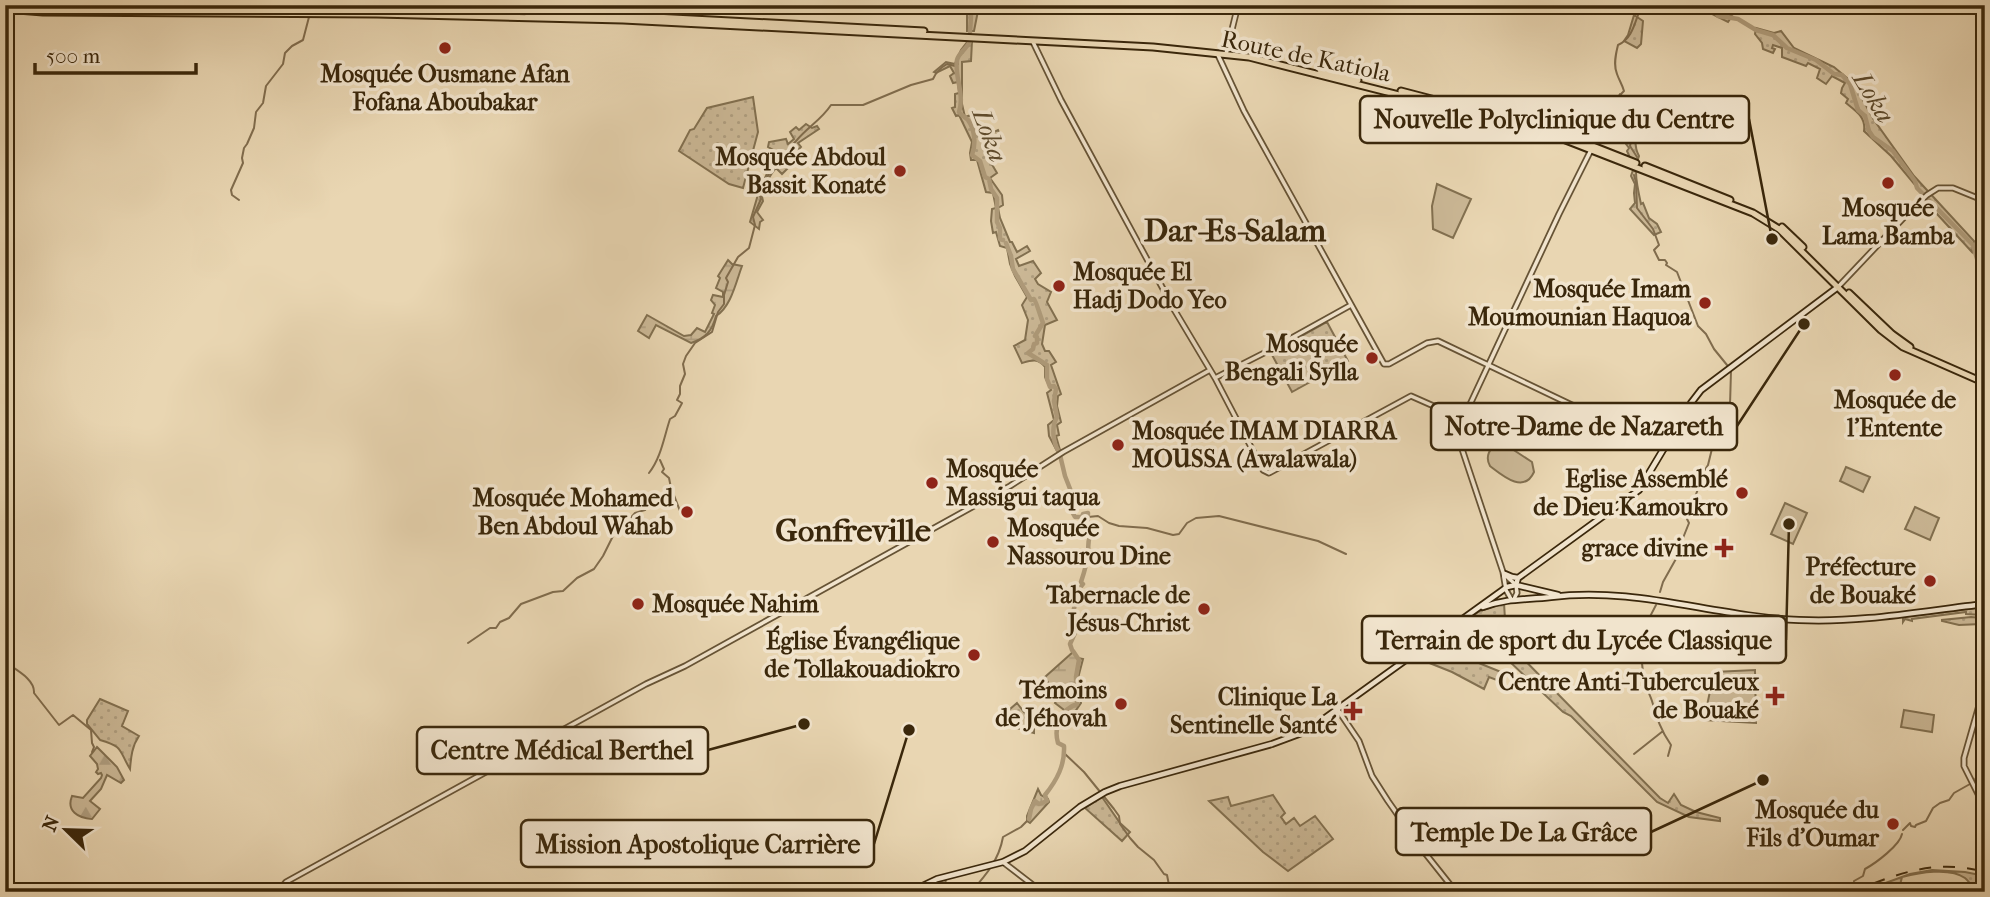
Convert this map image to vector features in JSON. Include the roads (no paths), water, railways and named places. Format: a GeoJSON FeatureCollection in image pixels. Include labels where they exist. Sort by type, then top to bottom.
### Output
{"type":"FeatureCollection","features":[{"type":"Feature","properties":{"kind":"highway"},"geometry":{"type":"LineString","coordinates":[[5,9],[63,12],[508,16]]}},
{"type":"Feature","properties":{"kind":"highway","name":"Route de Katiola"},"geometry":{"type":"LineString","coordinates":[[508,16],[616,15],[1140,42],[1272,62],[1560,137],[1762,218],[1779,229],[1839,285],[1881,330],[1903,347],[1985,381]]}},
{"type":"Feature","properties":{"kind":"highway","name":"Route de Katiola"},"geometry":{"type":"LineString","coordinates":[[508,16],[537,19],[644,20],[1226,53]]}},
{"type":"Feature","properties":{"kind":"main road"},"geometry":{"type":"LineString","coordinates":[[1504,573],[1518,578],[1634,494],[1647,479],[1701,390],[1839,285]]}},
{"type":"Feature","properties":{"kind":"main road"},"geometry":{"type":"LineString","coordinates":[[1516,585],[1518,578]]}},
{"type":"Feature","properties":{"kind":"main road"},"geometry":{"type":"LineString","coordinates":[[910,892],[937,879],[1003,862],[1025,851],[1080,807],[1105,792],[1296,736],[1338,709],[1505,588],[1516,585],[1558,596]]}},
{"type":"Feature","properties":{"kind":"main road"},"geometry":{"type":"LineString","coordinates":[[1477,609],[1512,599],[1599,593],[1634,596],[1754,617],[1799,620],[1856,619],[1985,604]]}},
{"type":"Feature","properties":{"kind":"street"},"geometry":{"type":"LineString","coordinates":[[1226,53],[1238,5]]}},
{"type":"Feature","properties":{"kind":"street"},"geometry":{"type":"LineString","coordinates":[[1032,40],[1061,100],[1215,378],[1262,470],[1267,473],[1411,396],[1462,419]]}},
{"type":"Feature","properties":{"kind":"street"},"geometry":{"type":"LineString","coordinates":[[1217,53],[1244,111],[1384,364],[1435,341],[1665,449]]}},
{"type":"Feature","properties":{"kind":"street"},"geometry":{"type":"LineString","coordinates":[[1504,573],[1505,588],[1512,599],[1517,593],[1516,585],[1504,573],[1458,438],[1458,430],[1592,148]]}},
{"type":"Feature","properties":{"kind":"street"},"geometry":{"type":"LineString","coordinates":[[1839,285],[1938,188],[1949,188],[1985,201]]}},
{"type":"Feature","properties":{"kind":"street"},"geometry":{"type":"LineString","coordinates":[[1215,378],[1351,305]]}},
{"type":"Feature","properties":{"kind":"street"},"geometry":{"type":"LineString","coordinates":[[282,892],[284,884],[296,876],[639,688],[685,666],[998,492],[1063,452],[1210,370]]}},
{"type":"Feature","properties":{"kind":"street"},"geometry":{"type":"LineString","coordinates":[[1985,658],[1981,695],[1964,762],[1985,808]]}},
{"type":"Feature","properties":{"kind":"street"},"geometry":{"type":"LineString","coordinates":[[1338,709],[1359,741],[1373,776],[1388,801],[1456,892]]}},
{"type":"Feature","properties":{"kind":"street"},"geometry":{"type":"LineString","coordinates":[[1003,862],[1042,892]]}},
{"type":"Feature","properties":{"kind":"waterway"},"geometry":{"type":"LineString","coordinates":[[310,12],[314,5]]}},
{"type":"Feature","properties":{"kind":"waterway"},"geometry":{"type":"LineString","coordinates":[[968,5],[971,16],[970,32]]}},
{"type":"Feature","properties":{"kind":"waterway"},"geometry":{"type":"LineString","coordinates":[[1062,5],[1071,10],[1081,10]]}},
{"type":"Feature","properties":{"kind":"waterway"},"geometry":{"type":"LineString","coordinates":[[1637,157],[1630,146],[1635,115],[1630,104],[1623,101],[1621,94],[1624,91],[1615,63],[1618,45],[1628,38],[1642,5]]}},
{"type":"Feature","properties":{"kind":"waterway","name":"Loka"},"geometry":{"type":"LineString","coordinates":[[1712,5],[1726,17],[1738,19],[1756,30],[1773,35],[1787,48],[1816,60],[1834,74],[1842,75],[1850,84],[1858,110],[1865,116],[1873,137],[1893,151],[1915,181],[1917,188],[1973,245],[1985,286]]}},
{"type":"Feature","properties":{"kind":"waterway"},"geometry":{"type":"LineString","coordinates":[[1713,6],[1718,16],[1725,17]]}},
{"type":"Feature","properties":{"kind":"waterway"},"geometry":{"type":"LineString","coordinates":[[239,200],[232,195],[231,190],[243,163],[244,148],[254,128],[256,112],[263,103],[266,86],[283,64],[285,53],[303,40],[309,17]]}},
{"type":"Feature","properties":{"kind":"waterway","name":"Loka"},"geometry":{"type":"LineString","coordinates":[[970,41],[957,60],[961,99],[959,112],[972,128],[972,155],[980,161],[985,177],[989,179],[997,198],[997,222],[1000,239],[1003,240]]}},
{"type":"Feature","properties":{"kind":"waterway"},"geometry":{"type":"LineString","coordinates":[[649,473],[659,454],[670,419],[675,416],[682,403],[677,400],[685,374],[683,364],[686,356],[695,343],[712,332],[718,312],[724,304],[728,282],[726,278],[738,257],[749,248],[755,225],[753,217],[761,199],[759,193],[774,166],[831,105],[863,105],[933,79],[938,70],[947,64],[958,64]]}},
{"type":"Feature","properties":{"kind":"waterway"},"geometry":{"type":"LineString","coordinates":[[1541,106],[1600,122],[1618,103],[1620,94]]}},
{"type":"Feature","properties":{"kind":"waterway"},"geometry":{"type":"LineString","coordinates":[[1634,175],[1637,208],[1653,229],[1659,245],[1654,250],[1659,260],[1665,260],[1666,265],[1677,272],[1698,326],[1727,365]]}},
{"type":"Feature","properties":{"kind":"waterway","name":"Loka"},"geometry":{"type":"LineString","coordinates":[[1006,243],[1013,269],[1031,300],[1035,300],[1043,323],[1035,336],[1037,343],[1028,353],[1047,365],[1047,379],[1050,387],[1054,386],[1056,389],[1054,401],[1057,417],[1054,435],[1059,452]]}},
{"type":"Feature","properties":{"kind":"waterway"},"geometry":{"type":"LineString","coordinates":[[1660,592],[1677,557],[1689,523],[1687,519],[1708,465],[1722,408],[1727,409],[1730,405],[1731,371]]}},
{"type":"Feature","properties":{"kind":"waterway","name":"Loka"},"geometry":{"type":"LineString","coordinates":[[1060,455],[1074,499],[1071,500],[1070,508],[1075,517],[1088,513],[1087,532],[1090,536],[1081,582],[1083,584],[1073,597],[1075,604],[1071,622],[1075,633],[1070,644],[1072,650]]}},
{"type":"Feature","properties":{"kind":"waterway"},"geometry":{"type":"LineString","coordinates":[[468,643],[490,628],[496,628],[521,604],[563,591],[577,578],[594,569],[618,526],[628,521],[635,513],[645,510],[654,499],[671,488],[669,478],[662,472],[664,469],[660,460]]}},
{"type":"Feature","properties":{"kind":"waterway"},"geometry":{"type":"LineString","coordinates":[[672,490],[680,511]]}},
{"type":"Feature","properties":{"kind":"waterway"},"geometry":{"type":"LineString","coordinates":[[1088,517],[1098,516],[1119,526],[1147,528],[1173,535],[1179,534],[1187,523],[1196,518],[1219,516],[1318,541],[1346,554]]}},
{"type":"Feature","properties":{"kind":"waterway"},"geometry":{"type":"LineString","coordinates":[[1656,605],[1644,634],[1642,664],[1646,687],[1657,718],[1671,745],[1668,756]]}},
{"type":"Feature","properties":{"kind":"waterway","name":"Loka"},"geometry":{"type":"LineString","coordinates":[[1029,819],[1035,801],[1039,804],[1047,801],[1045,795],[1062,766],[1064,746],[1058,743],[1058,725],[1063,714],[1077,704],[1076,677],[1079,660],[1073,651]]}},
{"type":"Feature","properties":{"kind":"waterway"},"geometry":{"type":"LineString","coordinates":[[5,662],[28,679],[34,693],[59,725],[73,715],[91,730],[94,747],[92,752]]}},
{"type":"Feature","properties":{"kind":"waterway"},"geometry":{"type":"LineString","coordinates":[[1634,754],[1663,731]]}},
{"type":"Feature","properties":{"kind":"waterway"},"geometry":{"type":"LineString","coordinates":[[1064,753],[1084,772],[1114,809],[1130,838],[1167,875],[1170,890],[1173,892]]}},
{"type":"Feature","properties":{"kind":"waterway","name":"Loka"},"geometry":{"type":"LineString","coordinates":[[1975,780],[1985,776]]}},
{"type":"Feature","properties":{"kind":"waterway"},"geometry":{"type":"LineString","coordinates":[[1903,830],[1910,823],[1915,827],[1926,821],[1933,808],[1970,784]]}},
{"type":"Feature","properties":{"kind":"waterway","name":"Loka"},"geometry":{"type":"LineString","coordinates":[[971,892],[995,860],[1003,837],[1029,819]]}},
{"type":"Feature","properties":{"kind":"waterway"},"geometry":{"type":"LineString","coordinates":[[1854,886],[1854,881],[1863,876],[1865,869],[1892,848],[1902,834]]}},
{"type":"Feature","properties":{"kind":"railway"},"geometry":{"type":"LineString","coordinates":[[1851,892],[1901,874],[1933,867],[1967,868],[1985,872]]}},
{"type":"Feature","properties":{"kind":"place","name":"Mosquée Ousmane Afan Fofana Aboubakar"},"geometry":{"type":"Point","coordinates":[445,48]}},
{"type":"Feature","properties":{"kind":"place","name":"Mosquée Abdoul Bassit Konaté"},"geometry":{"type":"Point","coordinates":[900,171]}},
{"type":"Feature","properties":{"kind":"place","name":"Mosquée Lama Bamba"},"geometry":{"type":"Point","coordinates":[1888,183]}},
{"type":"Feature","properties":{"kind":"place","name":"Nouvelle Polyclinique du Centre"},"geometry":{"type":"Point","coordinates":[1772,239]}},
{"type":"Feature","properties":{"kind":"place","name":"Mosquée El Hadj Dodo Yeo"},"geometry":{"type":"Point","coordinates":[1059,286]}},
{"type":"Feature","properties":{"kind":"place","name":"Mosquée Imam Moumounian Haquoa"},"geometry":{"type":"Point","coordinates":[1705,303]}},
{"type":"Feature","properties":{"kind":"place","name":"Notre-Dame de Nazareth"},"geometry":{"type":"Point","coordinates":[1804,324]}},
{"type":"Feature","properties":{"kind":"place","name":"Mosquée Bengali Sylla"},"geometry":{"type":"Point","coordinates":[1372,358]}},
{"type":"Feature","properties":{"kind":"place","name":"Mosquée de l'Entente"},"geometry":{"type":"Point","coordinates":[1895,375]}},
{"type":"Feature","properties":{"kind":"place","name":"Mosquée IMAM DIARRA MOUSSA (Awalawala)"},"geometry":{"type":"Point","coordinates":[1118,445]}},
{"type":"Feature","properties":{"kind":"place","name":"Mosquée Massigui taqua"},"geometry":{"type":"Point","coordinates":[932,483]}},
{"type":"Feature","properties":{"kind":"place","name":"Eglise Assemblé de Dieu Kamoukro"},"geometry":{"type":"Point","coordinates":[1742,493]}},
{"type":"Feature","properties":{"kind":"place","name":"Mosquée Mohamed Ben Abdoul Wahab"},"geometry":{"type":"Point","coordinates":[687,512]}},
{"type":"Feature","properties":{"kind":"place","name":"Terrain de sport du Lycée Classique"},"geometry":{"type":"Point","coordinates":[1789,524]}},
{"type":"Feature","properties":{"kind":"place","name":"Mosquée Nassourou Dine"},"geometry":{"type":"Point","coordinates":[993,542]}},
{"type":"Feature","properties":{"kind":"place","name":"grace divine"},"geometry":{"type":"Point","coordinates":[1724,548]}},
{"type":"Feature","properties":{"kind":"place","name":"Préfecture de Bouaké"},"geometry":{"type":"Point","coordinates":[1930,581]}},
{"type":"Feature","properties":{"kind":"place","name":"Mosquée Nahim"},"geometry":{"type":"Point","coordinates":[638,604]}},
{"type":"Feature","properties":{"kind":"place","name":"Tabernacle de Jésus-Christ"},"geometry":{"type":"Point","coordinates":[1204,609]}},
{"type":"Feature","properties":{"kind":"place","name":"Église Évangélique de Tollakouadiokro"},"geometry":{"type":"Point","coordinates":[974,655]}},
{"type":"Feature","properties":{"kind":"place","name":"Centre Anti-Tuberculeux de Bouaké"},"geometry":{"type":"Point","coordinates":[1775,696]}},
{"type":"Feature","properties":{"kind":"place","name":"Témoins de Jéhovah"},"geometry":{"type":"Point","coordinates":[1121,704]}},
{"type":"Feature","properties":{"kind":"place","name":"Clinique La Sentinelle Santé"},"geometry":{"type":"Point","coordinates":[1353,711]}},
{"type":"Feature","properties":{"kind":"place","name":"Centre Médical Berthel"},"geometry":{"type":"Point","coordinates":[804,724]}},
{"type":"Feature","properties":{"kind":"place","name":"Mission Apostolique Carrière"},"geometry":{"type":"Point","coordinates":[909,730]}},
{"type":"Feature","properties":{"kind":"place","name":"Temple De La Grâce"},"geometry":{"type":"Point","coordinates":[1763,780]}},
{"type":"Feature","properties":{"kind":"place","name":"Mosquée du Fils d'Oumar"},"geometry":{"type":"Point","coordinates":[1893,824]}},
{"type":"Feature","properties":{"kind":"district","name":"Dar-Es-Salam"},"geometry":{"type":"Point","coordinates":[1235,230]}},
{"type":"Feature","properties":{"kind":"district","name":"Gonfreville"},"geometry":{"type":"Point","coordinates":[853,530]}}]}
